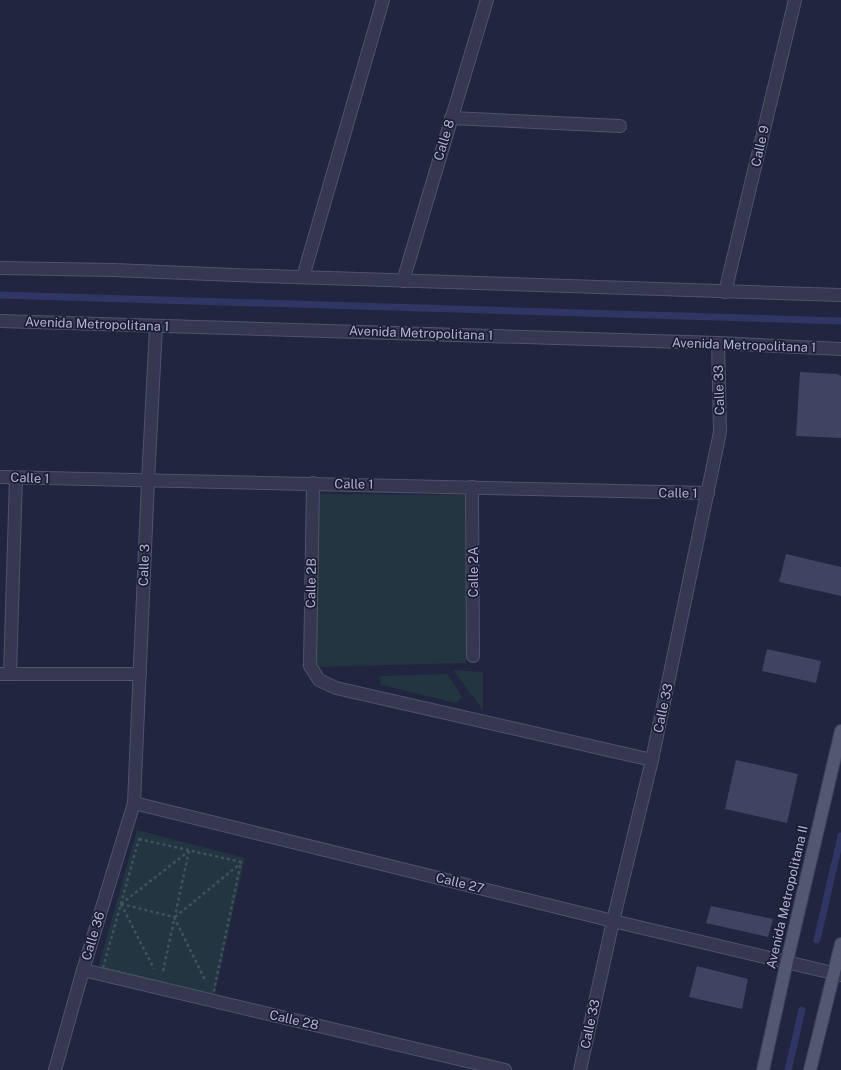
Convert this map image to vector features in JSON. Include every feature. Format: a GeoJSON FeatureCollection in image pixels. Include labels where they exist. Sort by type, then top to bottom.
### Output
{"type":"FeatureCollection","features":[{"type":"Feature","properties":{"kind":"main road","name":"Avenida Metropolitana II"},"geometry":{"type":"LineString","coordinates":[[763,1070],[841,731]]}},
{"type":"Feature","properties":{"kind":"main road"},"geometry":{"type":"LineString","coordinates":[[810,1070],[838,974],[841,944]]}},
{"type":"Feature","properties":{"kind":"street"},"geometry":{"type":"LineString","coordinates":[[303,278],[383,0]]}},
{"type":"Feature","properties":{"kind":"street","name":"Calle 8"},"geometry":{"type":"LineString","coordinates":[[403,281],[487,0]]}},
{"type":"Feature","properties":{"kind":"street","name":"Calle 9"},"geometry":{"type":"LineString","coordinates":[[725,292],[795,0]]}},
{"type":"Feature","properties":{"kind":"street"},"geometry":{"type":"LineString","coordinates":[[451,118],[620,126]]}},
{"type":"Feature","properties":{"kind":"street"},"geometry":{"type":"LineString","coordinates":[[0,268],[113,270],[303,278],[841,295]]}},
{"type":"Feature","properties":{"kind":"street","name":"Avenida Metropolitana 1"},"geometry":{"type":"LineString","coordinates":[[0,321],[156,327],[275,328],[718,343],[841,349]]}},
{"type":"Feature","properties":{"kind":"street","name":"Calle 3"},"geometry":{"type":"LineString","coordinates":[[134,803],[156,327]]}},
{"type":"Feature","properties":{"kind":"street","name":"Calle 33"},"geometry":{"type":"LineString","coordinates":[[580,1070],[613,921],[652,760],[720,432],[718,343]]}},
{"type":"Feature","properties":{"kind":"street","name":"Calle 1"},"geometry":{"type":"LineString","coordinates":[[0,477],[708,493]]}},
{"type":"Feature","properties":{"kind":"street"},"geometry":{"type":"LineString","coordinates":[[16,478],[3,675],[140,674]]}},
{"type":"Feature","properties":{"kind":"street","name":"Calle 2B"},"geometry":{"type":"LineString","coordinates":[[313,483],[310,666],[319,680],[336,688],[652,760]]}},
{"type":"Feature","properties":{"kind":"street","name":"Calle 2A"},"geometry":{"type":"LineString","coordinates":[[472,487],[473,656]]}},
{"type":"Feature","properties":{"kind":"street","name":"Calle 27"},"geometry":{"type":"LineString","coordinates":[[134,803],[613,921],[838,974]]}},
{"type":"Feature","properties":{"kind":"street","name":"Calle 36"},"geometry":{"type":"LineString","coordinates":[[55,1070],[83,970],[134,803]]}},
{"type":"Feature","properties":{"kind":"street","name":"Calle 28"},"geometry":{"type":"LineString","coordinates":[[83,970],[505,1070]]}},
{"type":"Feature","properties":{"kind":"path"},"geometry":{"type":"LineString","coordinates":[[213,995],[103,968],[139,839],[241,862]]}},
{"type":"Feature","properties":{"kind":"path"},"geometry":{"type":"LineString","coordinates":[[121,904],[189,851]]}},
{"type":"Feature","properties":{"kind":"path"},"geometry":{"type":"LineString","coordinates":[[161,982],[189,851]]}},
{"type":"Feature","properties":{"kind":"path"},"geometry":{"type":"LineString","coordinates":[[174,917],[241,862]]}},
{"type":"Feature","properties":{"kind":"path"},"geometry":{"type":"LineString","coordinates":[[213,995],[241,862]]}},
{"type":"Feature","properties":{"kind":"path"},"geometry":{"type":"LineString","coordinates":[[121,904],[174,917],[213,995]]}},
{"type":"Feature","properties":{"kind":"path"},"geometry":{"type":"LineString","coordinates":[[121,904],[161,982]]}},
{"type":"Feature","properties":{"kind":"shaded area"},"geometry":{"type":"Polygon","coordinates":[[[318,494],[468,495],[466,663],[316,667],[318,494]]]}},
{"type":"Feature","properties":{"kind":"shaded area"},"geometry":{"type":"Polygon","coordinates":[[[453,670],[483,672],[483,710],[453,670]]]}},
{"type":"Feature","properties":{"kind":"shaded area"},"geometry":{"type":"Polygon","coordinates":[[[447,674],[462,696],[456,703],[381,685],[379,676],[447,674]]]}},
{"type":"Feature","properties":{"kind":"shaded area"},"geometry":{"type":"Polygon","coordinates":[[[137,830],[245,858],[214,997],[98,968],[137,830]]]}},
{"type":"Feature","properties":{"kind":"building"},"geometry":{"type":"Polygon","coordinates":[[[800,372],[837,374],[841,376],[841,438],[796,436],[800,372]]]}},
{"type":"Feature","properties":{"kind":"building"},"geometry":{"type":"Polygon","coordinates":[[[786,554],[841,567],[841,596],[779,582],[786,554]]]}},
{"type":"Feature","properties":{"kind":"building"},"geometry":{"type":"Polygon","coordinates":[[[767,649],[821,661],[816,683],[762,671],[767,649]]]}},
{"type":"Feature","properties":{"kind":"building"},"geometry":{"type":"Polygon","coordinates":[[[736,760],[798,774],[787,823],[725,809],[736,760]]]}},
{"type":"Feature","properties":{"kind":"building"},"geometry":{"type":"Polygon","coordinates":[[[711,906],[773,919],[768,937],[706,923],[711,906]]]}},
{"type":"Feature","properties":{"kind":"building"},"geometry":{"type":"Polygon","coordinates":[[[697,966],[748,979],[742,1009],[689,997],[697,966]]]}},
{"type":"Feature","properties":{"kind":"waterway"},"geometry":{"type":"LineString","coordinates":[[0,295],[841,321]]}},
{"type":"Feature","properties":{"kind":"waterway"},"geometry":{"type":"LineString","coordinates":[[817,940],[841,836]]}},
{"type":"Feature","properties":{"kind":"waterway"},"geometry":{"type":"LineString","coordinates":[[788,1070],[802,1010]]}}]}
